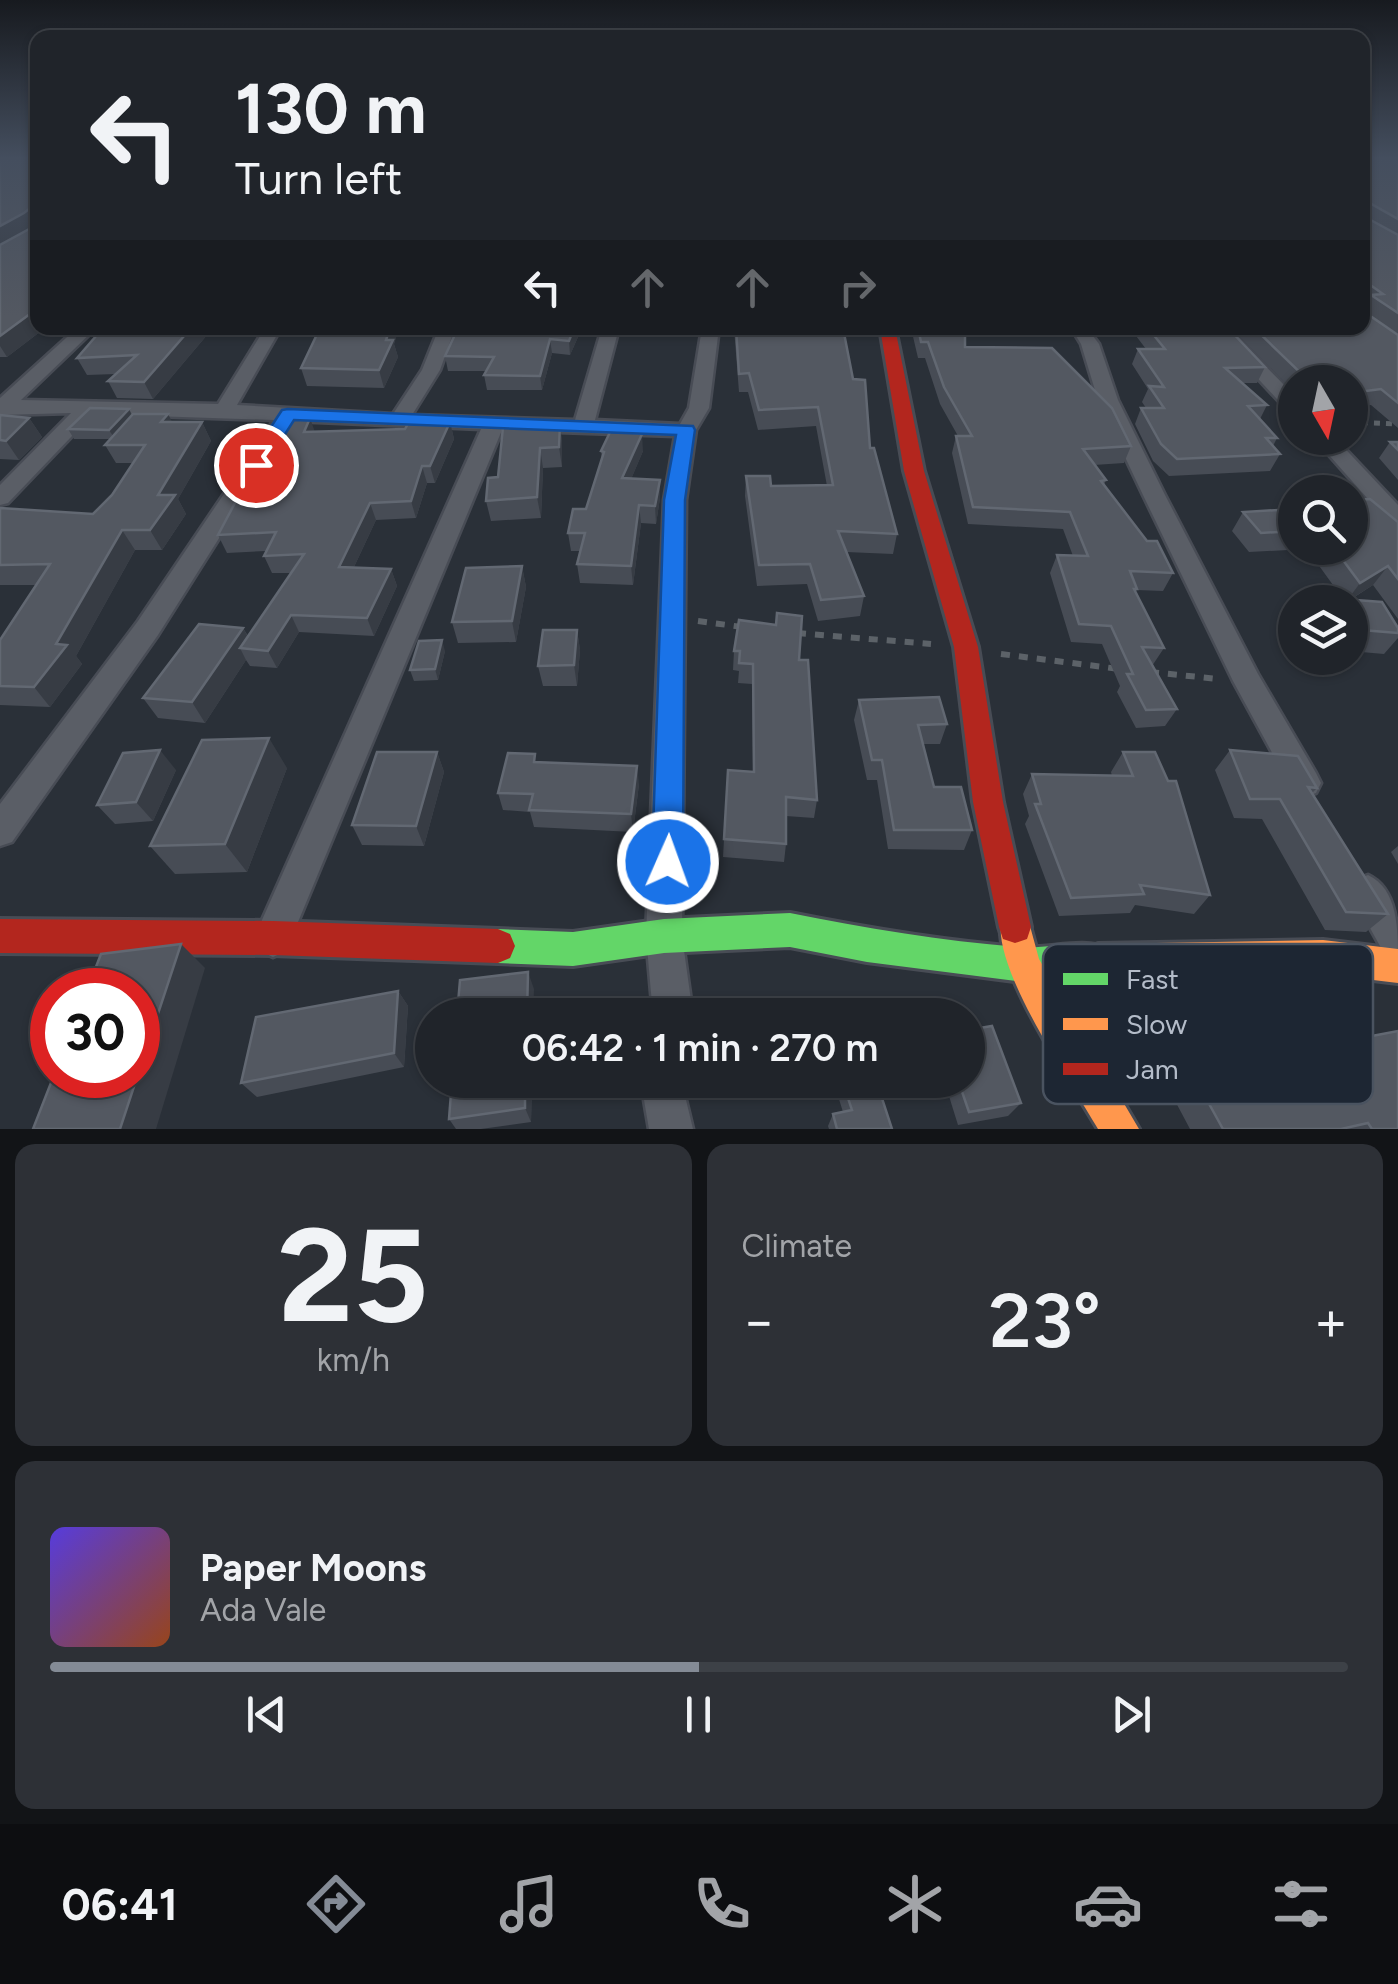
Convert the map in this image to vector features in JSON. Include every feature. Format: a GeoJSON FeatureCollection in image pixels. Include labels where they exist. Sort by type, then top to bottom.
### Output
{"type":"FeatureCollection","features":[{"type":"Feature","properties":{"kind":"street"},"geometry":{"type":"LineString","coordinates":[[2,408],[80,335]]}},
{"type":"Feature","properties":{"kind":"street"},"geometry":{"type":"LineString","coordinates":[[224,410],[269,335]]}},
{"type":"Feature","properties":{"kind":"street"},"geometry":{"type":"LineString","coordinates":[[399,420],[431,370],[445,335]]}},
{"type":"Feature","properties":{"kind":"street"},"geometry":{"type":"LineString","coordinates":[[583,426],[609,335]]}},
{"type":"Feature","properties":{"kind":"street"},"geometry":{"type":"LineString","coordinates":[[671,998],[664,936],[675,500],[686,430],[699,408],[709,335]]}},
{"type":"Feature","properties":{"kind":"street"},"geometry":{"type":"LineString","coordinates":[[888,335],[914,471],[966,647],[988,802],[1023,965],[1043,999]]}},
{"type":"Feature","properties":{"kind":"street"},"geometry":{"type":"LineString","coordinates":[[1084,335],[1108,400],[1248,681],[1320,810]]}},
{"type":"Feature","properties":{"kind":"street"},"geometry":{"type":"LineString","coordinates":[[1226,335],[1278,389]]}},
{"type":"Feature","properties":{"kind":"street"},"geometry":{"type":"LineString","coordinates":[[2,408],[224,410],[686,430]]}},
{"type":"Feature","properties":{"kind":"street"},"geometry":{"type":"LineString","coordinates":[[0,498],[86,410]]}},
{"type":"Feature","properties":{"kind":"street"},"geometry":{"type":"LineString","coordinates":[[0,831],[148,628],[288,414]]}},
{"type":"Feature","properties":{"kind":"street"},"geometry":{"type":"LineString","coordinates":[[274,938],[494,424]]}},
{"type":"Feature","properties":{"kind":"street"},"geometry":{"type":"LineString","coordinates":[[1340,455],[1398,518]]}},
{"type":"Feature","properties":{"kind":"street"},"geometry":{"type":"LineString","coordinates":[[1354,869],[1398,942]]}},
{"type":"Feature","properties":{"kind":"street"},"geometry":{"type":"LineString","coordinates":[[0,936],[274,938],[573,948],[664,936],[790,930],[867,945],[1043,964]]}},
{"type":"Feature","properties":{"kind":"street"},"geometry":{"type":"LineString","coordinates":[[1373,963],[1398,966]]}},
{"type":"Feature","properties":{"kind":"street"},"geometry":{"type":"LineString","coordinates":[[665,1098],[671,1129]]}},
{"type":"Feature","properties":{"kind":"street"},"geometry":{"type":"LineString","coordinates":[[1105,1104],[1120,1129]]}},
{"type":"Feature","properties":{"kind":"path"},"geometry":{"type":"LineString","coordinates":[[1368,423],[1398,424]]}},
{"type":"Feature","properties":{"kind":"path"},"geometry":{"type":"LineString","coordinates":[[670,618],[755,628]]}},
{"type":"Feature","properties":{"kind":"path"},"geometry":{"type":"LineString","coordinates":[[790,632],[966,647],[1016,658],[1248,681]]}},
{"type":"Feature","properties":{"kind":"building"},"geometry":{"type":"Polygon","coordinates":[[[0,211],[27,211],[24,213],[0,226],[0,211]]]}},
{"type":"Feature","properties":{"kind":"building"},"geometry":{"type":"Polygon","coordinates":[[[1370,220],[1398,235],[1398,313],[1371,295],[1383,294],[1370,285],[1370,220]]]}},
{"type":"Feature","properties":{"kind":"building"},"geometry":{"type":"Polygon","coordinates":[[[30,229],[30,314],[0,336],[0,245],[30,229]]]}},
{"type":"Feature","properties":{"kind":"building"},"geometry":{"type":"Polygon","coordinates":[[[1370,316],[1398,335],[1398,403],[1381,389],[1368,391],[1368,365],[1292,365],[1261,335],[1370,335],[1370,316]]]}},
{"type":"Feature","properties":{"kind":"building"},"geometry":{"type":"Polygon","coordinates":[[[97,335],[185,335],[144,382],[108,381],[137,355],[77,358],[97,335]]]}},
{"type":"Feature","properties":{"kind":"building"},"geometry":{"type":"Polygon","coordinates":[[[317,335],[388,335],[386,340],[393,340],[379,370],[301,368],[317,335]]]}},
{"type":"Feature","properties":{"kind":"building"},"geometry":{"type":"Polygon","coordinates":[[[455,335],[571,335],[569,341],[550,339],[540,376],[484,375],[494,357],[445,356],[455,335]]]}},
{"type":"Feature","properties":{"kind":"building"},"geometry":{"type":"Polygon","coordinates":[[[736,335],[844,335],[853,379],[865,380],[870,448],[874,448],[897,534],[838,531],[864,596],[821,600],[810,564],[759,565],[746,476],[770,476],[771,486],[833,485],[818,407],[759,410],[749,373],[739,374],[736,335]]]}},
{"type":"Feature","properties":{"kind":"building"},"geometry":{"type":"Polygon","coordinates":[[[920,335],[965,335],[965,347],[1052,348],[1112,408],[1131,446],[1083,449],[1106,480],[1101,481],[1147,541],[1157,541],[1173,573],[1130,571],[1134,589],[1164,648],[1142,647],[1177,709],[1146,710],[1127,674],[1133,674],[1111,626],[1079,624],[1057,555],[1088,556],[1070,512],[973,507],[956,436],[972,436],[944,387],[928,342],[921,342],[920,335]]]}},
{"type":"Feature","properties":{"kind":"building"},"geometry":{"type":"Polygon","coordinates":[[[1154,335],[1235,335],[1265,367],[1225,368],[1267,405],[1248,406],[1277,438],[1266,438],[1278,454],[1177,459],[1161,444],[1141,408],[1164,408],[1149,386],[1164,387],[1138,349],[1165,349],[1154,335]]]}},
{"type":"Feature","properties":{"kind":"building"},"geometry":{"type":"Polygon","coordinates":[[[90,408],[129,409],[109,430],[68,429],[90,408]]]}},
{"type":"Feature","properties":{"kind":"building"},"geometry":{"type":"Polygon","coordinates":[[[133,414],[168,414],[161,422],[202,422],[158,495],[175,495],[150,530],[122,530],[56,644],[67,645],[34,687],[0,686],[0,640],[50,564],[0,565],[0,508],[93,514],[112,495],[145,445],[105,445],[133,414]]]}},
{"type":"Feature","properties":{"kind":"building"},"geometry":{"type":"Polygon","coordinates":[[[0,415],[29,418],[6,441],[0,440],[0,415]]]}},
{"type":"Feature","properties":{"kind":"building"},"geometry":{"type":"Polygon","coordinates":[[[310,418],[304,432],[405,429],[409,422],[450,422],[430,466],[422,466],[411,501],[370,503],[339,567],[391,569],[367,618],[291,615],[268,651],[240,648],[304,554],[264,556],[276,532],[218,535],[236,501],[241,501],[281,420],[310,418]]]}},
{"type":"Feature","properties":{"kind":"building"},"geometry":{"type":"Polygon","coordinates":[[[560,424],[559,447],[540,448],[537,497],[486,501],[488,478],[498,477],[503,427],[560,424]]]}},
{"type":"Feature","properties":{"kind":"building"},"geometry":{"type":"Polygon","coordinates":[[[611,430],[642,434],[622,478],[660,480],[655,506],[639,505],[631,566],[577,564],[585,533],[568,533],[573,509],[586,509],[604,452],[601,451],[611,430]]]}},
{"type":"Feature","properties":{"kind":"building"},"geometry":{"type":"Polygon","coordinates":[[[1368,499],[1398,522],[1398,579],[1388,566],[1360,583],[1347,565],[1368,565],[1368,499]]]}},
{"type":"Feature","properties":{"kind":"building"},"geometry":{"type":"Polygon","coordinates":[[[1278,510],[1278,532],[1261,533],[1243,512],[1278,510]]]}},
{"type":"Feature","properties":{"kind":"building"},"geometry":{"type":"Polygon","coordinates":[[[522,566],[512,621],[452,622],[466,568],[522,566]]]}},
{"type":"Feature","properties":{"kind":"building"},"geometry":{"type":"Polygon","coordinates":[[[1368,601],[1382,602],[1398,633],[1368,630],[1368,601]]]}},
{"type":"Feature","properties":{"kind":"building"},"geometry":{"type":"Polygon","coordinates":[[[777,613],[802,616],[799,660],[808,660],[817,800],[786,797],[786,844],[724,839],[728,770],[754,772],[753,664],[739,663],[740,651],[734,651],[739,620],[776,625],[777,613]]]}},
{"type":"Feature","properties":{"kind":"building"},"geometry":{"type":"Polygon","coordinates":[[[199,624],[243,628],[192,702],[143,698],[199,624]]]}},
{"type":"Feature","properties":{"kind":"building"},"geometry":{"type":"Polygon","coordinates":[[[543,630],[577,630],[574,665],[538,666],[543,630]]]}},
{"type":"Feature","properties":{"kind":"building"},"geometry":{"type":"Polygon","coordinates":[[[442,640],[435,669],[410,670],[419,641],[442,640]]]}},
{"type":"Feature","properties":{"kind":"building"},"geometry":{"type":"Polygon","coordinates":[[[939,697],[947,724],[918,725],[934,787],[961,787],[972,830],[894,830],[882,760],[872,760],[859,700],[939,697]]]}},
{"type":"Feature","properties":{"kind":"building"},"geometry":{"type":"Polygon","coordinates":[[[269,738],[225,844],[150,846],[202,740],[269,738]]]}},
{"type":"Feature","properties":{"kind":"building"},"geometry":{"type":"Polygon","coordinates":[[[160,750],[136,802],[97,805],[123,753],[160,750]]]}},
{"type":"Feature","properties":{"kind":"building"},"geometry":{"type":"Polygon","coordinates":[[[1230,750],[1298,756],[1317,788],[1308,787],[1388,914],[1346,912],[1280,799],[1250,799],[1230,750]]]}},
{"type":"Feature","properties":{"kind":"building"},"geometry":{"type":"Polygon","coordinates":[[[377,752],[437,752],[416,826],[352,825],[377,752]]]}},
{"type":"Feature","properties":{"kind":"building"},"geometry":{"type":"Polygon","coordinates":[[[1123,752],[1155,752],[1168,781],[1176,781],[1210,895],[1140,885],[1144,894],[1071,898],[1035,804],[1041,804],[1032,774],[1133,776],[1123,752]]]}},
{"type":"Feature","properties":{"kind":"building"},"geometry":{"type":"Polygon","coordinates":[[[508,753],[535,754],[534,762],[637,766],[631,814],[529,810],[533,794],[498,793],[508,753]]]}},
{"type":"Feature","properties":{"kind":"building"},"geometry":{"type":"Polygon","coordinates":[[[181,944],[160,1007],[160,968],[96,968],[101,954],[181,944]]]}},
{"type":"Feature","properties":{"kind":"building"},"geometry":{"type":"Polygon","coordinates":[[[528,972],[527,998],[458,998],[460,980],[528,972]]]}},
{"type":"Feature","properties":{"kind":"building"},"geometry":{"type":"Polygon","coordinates":[[[398,991],[394,1053],[241,1083],[256,1017],[398,991]]]}},
{"type":"Feature","properties":{"kind":"building"},"geometry":{"type":"Polygon","coordinates":[[[992,1026],[1021,1103],[969,1112],[964,1098],[985,1098],[985,1027],[992,1026]]]}},
{"type":"Feature","properties":{"kind":"building"},"geometry":{"type":"Polygon","coordinates":[[[1398,1031],[1398,1129],[1372,1129],[1368,1123],[1341,1129],[1223,1129],[1209,1104],[1373,1104],[1373,1036],[1398,1031]]]}},
{"type":"Feature","properties":{"kind":"building"},"geometry":{"type":"Polygon","coordinates":[[[45,1098],[130,1098],[120,1129],[33,1129],[45,1098]]]}},
{"type":"Feature","properties":{"kind":"building"},"geometry":{"type":"Polygon","coordinates":[[[451,1098],[525,1098],[525,1108],[449,1119],[451,1098]]]}},
{"type":"Feature","properties":{"kind":"building"},"geometry":{"type":"Polygon","coordinates":[[[848,1098],[882,1098],[892,1129],[837,1129],[833,1114],[852,1110],[848,1098]]]}},
{"type":"Feature","properties":{"kind":"traffic: fast"},"geometry":{"type":"LineString","coordinates":[[498,946],[573,949],[664,936],[790,930],[867,945],[1023,965],[1043,964]]}},
{"type":"Feature","properties":{"kind":"traffic: slow"},"geometry":{"type":"LineString","coordinates":[[1015,927],[1023,965],[1043,999]]}},
{"type":"Feature","properties":{"kind":"traffic: slow"},"geometry":{"type":"LineString","coordinates":[[1373,963],[1398,966]]}},
{"type":"Feature","properties":{"kind":"traffic: slow"},"geometry":{"type":"LineString","coordinates":[[1105,1104],[1120,1129]]}},
{"type":"Feature","properties":{"kind":"traffic: jam"},"geometry":{"type":"LineString","coordinates":[[888,335],[914,471],[966,647],[988,802],[1015,927]]}},
{"type":"Feature","properties":{"kind":"traffic: jam"},"geometry":{"type":"LineString","coordinates":[[0,936],[273,938],[498,946]]}},
{"type":"Feature","properties":{"kind":"route"},"geometry":{"type":"LineString","coordinates":[[256,465],[288,414],[686,430],[675,500],[670,618],[668,862]]}}]}
